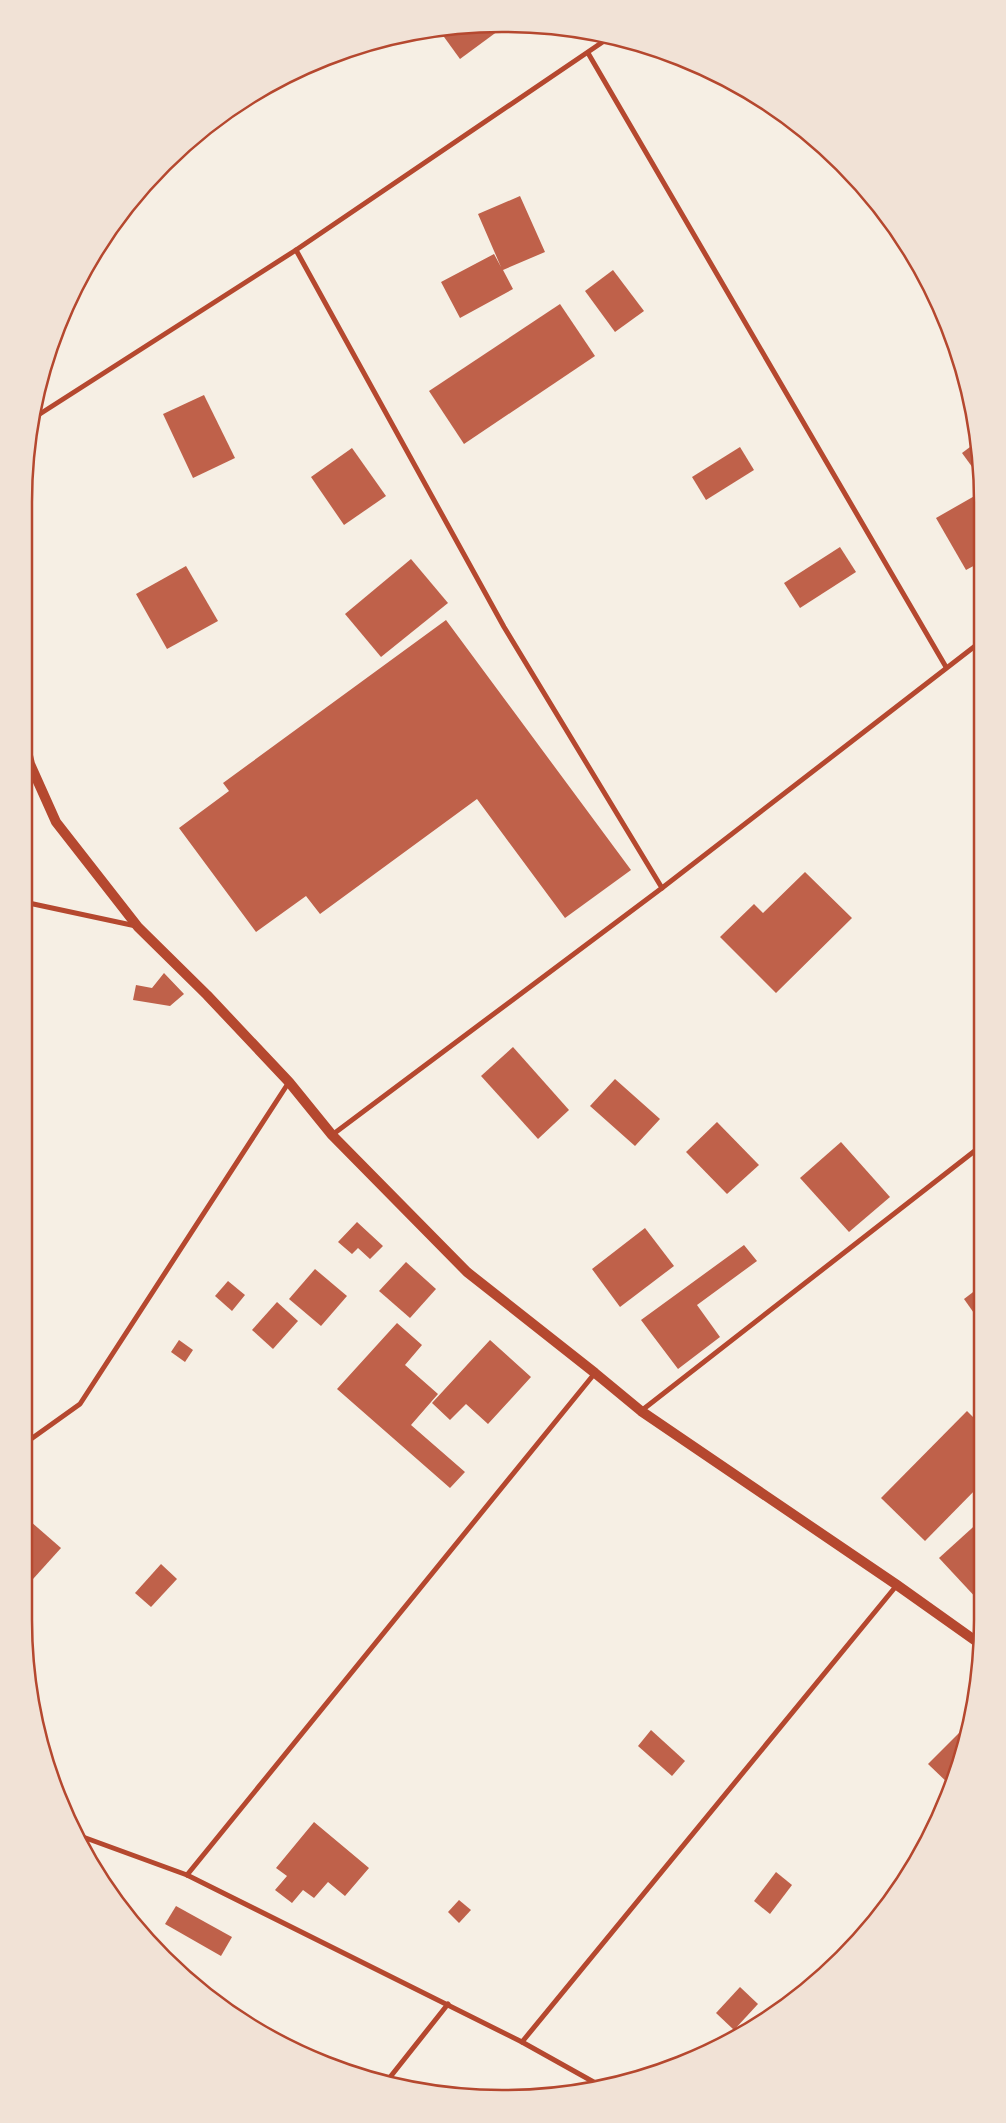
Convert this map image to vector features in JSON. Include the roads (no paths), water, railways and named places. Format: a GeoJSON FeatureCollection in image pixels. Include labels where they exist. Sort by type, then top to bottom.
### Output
{"type":"FeatureCollection","features":[{"type":"Feature","properties":{"kind":"main road"},"geometry":{"type":"LineString","coordinates":[[32,768],[56,822],[138,927],[207,995],[289,1082],[332,1135],[467,1272],[595,1373],[641,1412],[897,1585],[973,1639]]}},
{"type":"Feature","properties":{"kind":"street"},"geometry":{"type":"LineString","coordinates":[[42,413],[296,250],[601,43]]}},
{"type":"Feature","properties":{"kind":"street"},"geometry":{"type":"LineString","coordinates":[[588,52],[946,667]]}},
{"type":"Feature","properties":{"kind":"street"},"geometry":{"type":"LineString","coordinates":[[296,250],[504,627],[662,888]]}},
{"type":"Feature","properties":{"kind":"street"},"geometry":{"type":"LineString","coordinates":[[332,1135],[662,888],[974,646]]}},
{"type":"Feature","properties":{"kind":"street"},"geometry":{"type":"LineString","coordinates":[[32,904],[138,927]]}},
{"type":"Feature","properties":{"kind":"street"},"geometry":{"type":"LineString","coordinates":[[32,1438],[80,1404],[289,1082]]}},
{"type":"Feature","properties":{"kind":"street"},"geometry":{"type":"LineString","coordinates":[[641,1412],[974,1151]]}},
{"type":"Feature","properties":{"kind":"street"},"geometry":{"type":"LineString","coordinates":[[187,1875],[595,1373]]}},
{"type":"Feature","properties":{"kind":"street"},"geometry":{"type":"LineString","coordinates":[[522,2042],[897,1585]]}},
{"type":"Feature","properties":{"kind":"street"},"geometry":{"type":"LineString","coordinates":[[87,1838],[187,1875],[448,2004],[593,2081]]}},
{"type":"Feature","properties":{"kind":"street"},"geometry":{"type":"LineString","coordinates":[[391,2076],[448,2004]]}}]}
